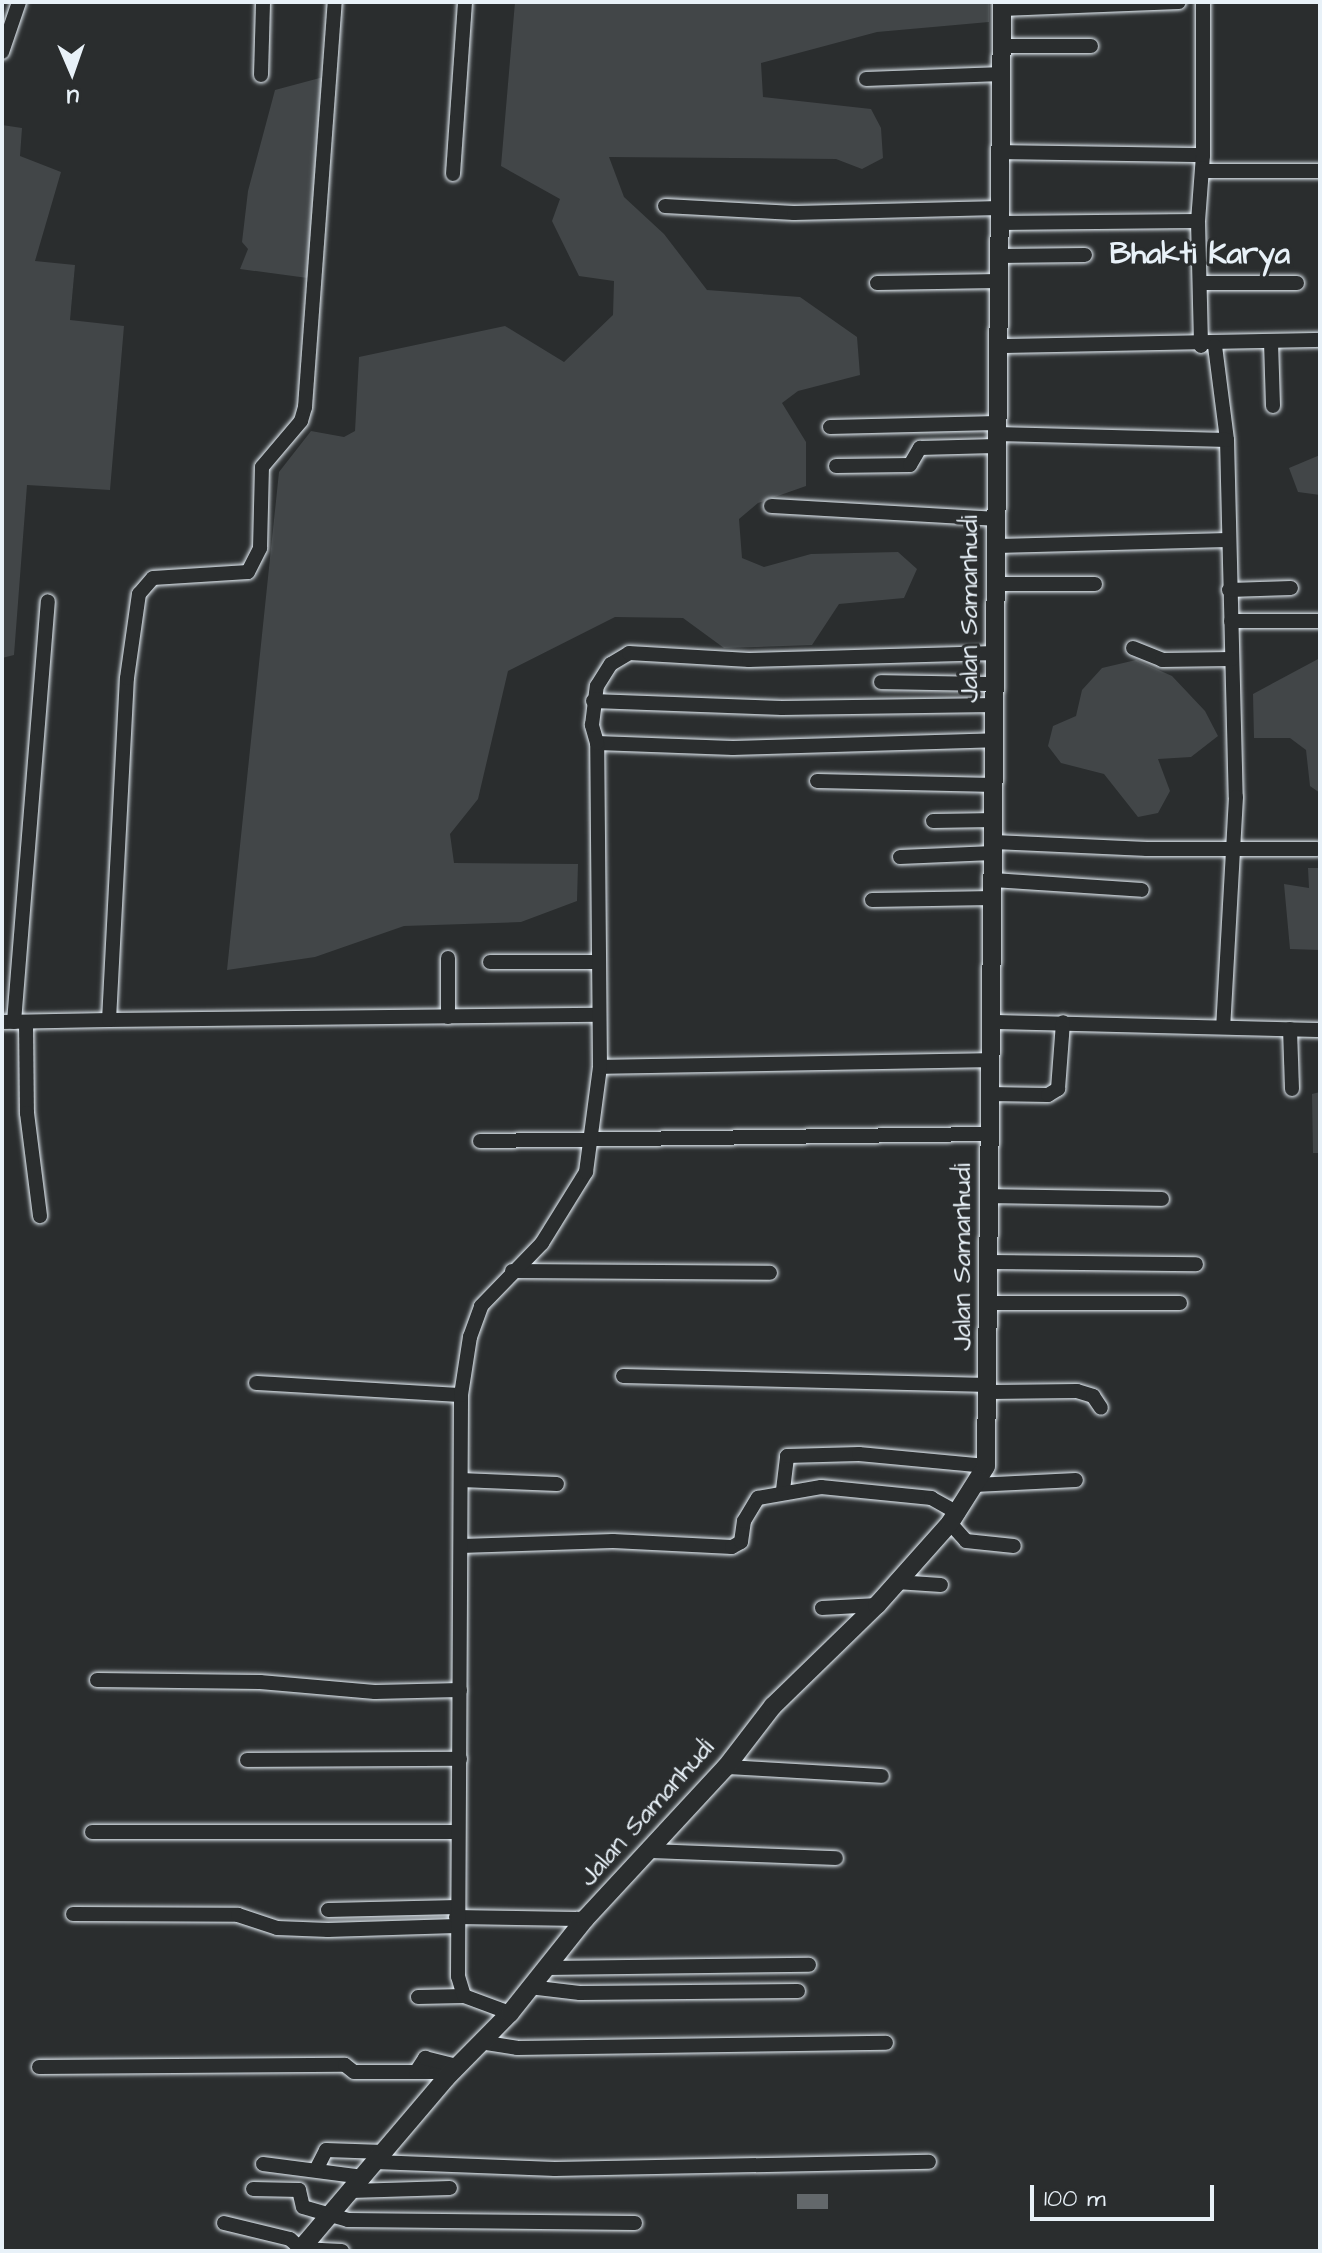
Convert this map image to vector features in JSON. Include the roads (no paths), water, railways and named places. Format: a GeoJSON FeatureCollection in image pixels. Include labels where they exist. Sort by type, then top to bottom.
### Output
{"type":"FeatureCollection","features":[{"type":"Feature","properties":{"kind":"street"},"geometry":{"type":"LineString","coordinates":[[2,52],[19,2]]}},
{"type":"Feature","properties":{"kind":"street"},"geometry":{"type":"LineString","coordinates":[[261,75],[263,2]]}},
{"type":"Feature","properties":{"kind":"street"},"geometry":{"type":"LineString","coordinates":[[109,1020],[134,615],[139,594],[153,578],[235,576],[248,572],[260,548],[262,467],[301,421],[305,407],[335,2]]}},
{"type":"Feature","properties":{"kind":"street"},"geometry":{"type":"LineString","coordinates":[[453,174],[465,2]]}},
{"type":"Feature","properties":{"kind":"street"},"geometry":{"type":"LineString","coordinates":[[1002,6],[1179,2]]}},
{"type":"Feature","properties":{"kind":"street"},"geometry":{"type":"LineString","coordinates":[[1203,2],[1203,155],[1198,221],[1200,283],[1208,346],[1227,440],[1232,659],[1234,848],[1223,1027]]}},
{"type":"Feature","properties":{"kind":"street","name":"Jalan Samanhudi"},"geometry":{"type":"LineString","coordinates":[[300,2250],[452,2072],[510,2013],[585,1919],[726,1767],[773,1706],[877,1605],[954,1518],[986,1466],[990,1388],[989,1094],[993,1022],[1002,6]]}},
{"type":"Feature","properties":{"kind":"street"},"geometry":{"type":"LineString","coordinates":[[1002,46],[1091,46]]}},
{"type":"Feature","properties":{"kind":"street"},"geometry":{"type":"LineString","coordinates":[[866,79],[1002,74]]}},
{"type":"Feature","properties":{"kind":"street"},"geometry":{"type":"LineString","coordinates":[[1002,152],[1203,155]]}},
{"type":"Feature","properties":{"kind":"street"},"geometry":{"type":"LineString","coordinates":[[1202,171],[1320,171]]}},
{"type":"Feature","properties":{"kind":"street"},"geometry":{"type":"LineString","coordinates":[[665,206],[794,213],[1198,221]]}},
{"type":"Feature","properties":{"kind":"street"},"geometry":{"type":"LineString","coordinates":[[999,256],[1085,255]]}},
{"type":"Feature","properties":{"kind":"street"},"geometry":{"type":"LineString","coordinates":[[877,283],[999,281]]}},
{"type":"Feature","properties":{"kind":"street"},"geometry":{"type":"LineString","coordinates":[[1200,283],[1297,283]]}},
{"type":"Feature","properties":{"kind":"street"},"geometry":{"type":"LineString","coordinates":[[999,346],[1208,346],[1320,340]]}},
{"type":"Feature","properties":{"kind":"street"},"geometry":{"type":"LineString","coordinates":[[1271,342],[1273,406]]}},
{"type":"Feature","properties":{"kind":"street"},"geometry":{"type":"LineString","coordinates":[[830,427],[1227,440]]}},
{"type":"Feature","properties":{"kind":"street"},"geometry":{"type":"LineString","coordinates":[[836,466],[910,465],[920,448],[996,434]]}},
{"type":"Feature","properties":{"kind":"street"},"geometry":{"type":"LineString","coordinates":[[771,506],[996,519]]}},
{"type":"Feature","properties":{"kind":"street"},"geometry":{"type":"LineString","coordinates":[[997,546],[1228,540]]}},
{"type":"Feature","properties":{"kind":"street"},"geometry":{"type":"LineString","coordinates":[[996,584],[1095,584]]}},
{"type":"Feature","properties":{"kind":"street"},"geometry":{"type":"LineString","coordinates":[[1229,590],[1291,588]]}},
{"type":"Feature","properties":{"kind":"street"},"geometry":{"type":"LineString","coordinates":[[40,1216],[14,1022],[48,601]]}},
{"type":"Feature","properties":{"kind":"street"},"geometry":{"type":"LineString","coordinates":[[1231,621],[1319,621]]}},
{"type":"Feature","properties":{"kind":"street"},"geometry":{"type":"LineString","coordinates":[[1133,648],[1162,660],[1232,659]]}},
{"type":"Feature","properties":{"kind":"street"},"geometry":{"type":"LineString","coordinates":[[464,1996],[457,1917],[461,1395],[470,1337],[481,1306],[542,1243],[586,1172],[600,1067],[597,743],[593,701],[602,675],[629,653],[749,660],[996,653]]}},
{"type":"Feature","properties":{"kind":"street"},"geometry":{"type":"LineString","coordinates":[[881,682],[996,684]]}},
{"type":"Feature","properties":{"kind":"street"},"geometry":{"type":"LineString","coordinates":[[593,701],[782,708],[996,705]]}},
{"type":"Feature","properties":{"kind":"street"},"geometry":{"type":"LineString","coordinates":[[597,743],[733,748],[995,740]]}},
{"type":"Feature","properties":{"kind":"street"},"geometry":{"type":"LineString","coordinates":[[817,781],[995,785]]}},
{"type":"Feature","properties":{"kind":"street"},"geometry":{"type":"LineString","coordinates":[[933,821],[995,820]]}},
{"type":"Feature","properties":{"kind":"street"},"geometry":{"type":"LineString","coordinates":[[900,857],[993,848],[1317,849]]}},
{"type":"Feature","properties":{"kind":"street"},"geometry":{"type":"LineString","coordinates":[[872,900],[994,889],[1142,890]]}},
{"type":"Feature","properties":{"kind":"street"},"geometry":{"type":"LineString","coordinates":[[448,958],[448,1017]]}},
{"type":"Feature","properties":{"kind":"street"},"geometry":{"type":"LineString","coordinates":[[490,962],[597,962]]}},
{"type":"Feature","properties":{"kind":"street"},"geometry":{"type":"LineString","coordinates":[[14,1022],[599,1015]]}},
{"type":"Feature","properties":{"kind":"street"},"geometry":{"type":"LineString","coordinates":[[993,1022],[1320,1030]]}},
{"type":"Feature","properties":{"kind":"street"},"geometry":{"type":"LineString","coordinates":[[989,1094],[1048,1095],[1058,1089],[1063,1022]]}},
{"type":"Feature","properties":{"kind":"street"},"geometry":{"type":"LineString","coordinates":[[1290,1029],[1292,1089]]}},
{"type":"Feature","properties":{"kind":"street"},"geometry":{"type":"LineString","coordinates":[[600,1067],[991,1060]]}},
{"type":"Feature","properties":{"kind":"street"},"geometry":{"type":"LineString","coordinates":[[480,1141],[990,1134]]}},
{"type":"Feature","properties":{"kind":"street"},"geometry":{"type":"LineString","coordinates":[[991,1196],[1162,1199]]}},
{"type":"Feature","properties":{"kind":"street"},"geometry":{"type":"LineString","coordinates":[[989,1262],[1196,1264]]}},
{"type":"Feature","properties":{"kind":"street"},"geometry":{"type":"LineString","coordinates":[[512,1271],[770,1273]]}},
{"type":"Feature","properties":{"kind":"street"},"geometry":{"type":"LineString","coordinates":[[988,1303],[1180,1303]]}},
{"type":"Feature","properties":{"kind":"street"},"geometry":{"type":"LineString","coordinates":[[623,1376],[1077,1391],[1093,1396],[1101,1408]]}},
{"type":"Feature","properties":{"kind":"street"},"geometry":{"type":"LineString","coordinates":[[256,1383],[461,1395]]}},
{"type":"Feature","properties":{"kind":"street"},"geometry":{"type":"LineString","coordinates":[[783,1490],[787,1456],[859,1454],[986,1466]]}},
{"type":"Feature","properties":{"kind":"street"},"geometry":{"type":"LineString","coordinates":[[461,1480],[557,1484]]}},
{"type":"Feature","properties":{"kind":"street"},"geometry":{"type":"LineString","coordinates":[[975,1485],[1076,1480]]}},
{"type":"Feature","properties":{"kind":"street"},"geometry":{"type":"LineString","coordinates":[[461,1546],[613,1541],[732,1547],[741,1542],[744,1521],[758,1498],[783,1490],[885,1491],[935,1499],[954,1518],[966,1541],[1014,1546]]}},
{"type":"Feature","properties":{"kind":"street"},"geometry":{"type":"LineString","coordinates":[[896,1582],[941,1585]]}},
{"type":"Feature","properties":{"kind":"street"},"geometry":{"type":"LineString","coordinates":[[822,1608],[877,1605]]}},
{"type":"Feature","properties":{"kind":"street"},"geometry":{"type":"LineString","coordinates":[[97,1680],[260,1682],[375,1692],[460,1690]]}},
{"type":"Feature","properties":{"kind":"street"},"geometry":{"type":"LineString","coordinates":[[247,1760],[460,1759]]}},
{"type":"Feature","properties":{"kind":"street"},"geometry":{"type":"LineString","coordinates":[[726,1767],[882,1776]]}},
{"type":"Feature","properties":{"kind":"street"},"geometry":{"type":"LineString","coordinates":[[92,1832],[458,1832]]}},
{"type":"Feature","properties":{"kind":"street"},"geometry":{"type":"LineString","coordinates":[[651,1851],[836,1858]]}},
{"type":"Feature","properties":{"kind":"street"},"geometry":{"type":"LineString","coordinates":[[328,1910],[457,1917],[585,1919]]}},
{"type":"Feature","properties":{"kind":"street"},"geometry":{"type":"LineString","coordinates":[[73,1914],[238,1915],[277,1928],[328,1930],[457,1917]]}},
{"type":"Feature","properties":{"kind":"street"},"geometry":{"type":"LineString","coordinates":[[547,1968],[809,1965]]}},
{"type":"Feature","properties":{"kind":"street"},"geometry":{"type":"LineString","coordinates":[[529,1987],[580,1993],[798,1991]]}},
{"type":"Feature","properties":{"kind":"street"},"geometry":{"type":"LineString","coordinates":[[418,1997],[464,1996],[510,2013]]}},
{"type":"Feature","properties":{"kind":"street"},"geometry":{"type":"LineString","coordinates":[[480,2042],[517,2048],[886,2043]]}},
{"type":"Feature","properties":{"kind":"street"},"geometry":{"type":"LineString","coordinates":[[39,2067],[345,2065],[354,2072],[452,2072]]}},
{"type":"Feature","properties":{"kind":"street"},"geometry":{"type":"LineString","coordinates":[[317,2168],[326,2150],[368,2171],[450,2188]]}},
{"type":"Feature","properties":{"kind":"street"},"geometry":{"type":"LineString","coordinates":[[263,2164],[368,2171],[929,2162]]}},
{"type":"Feature","properties":{"kind":"street"},"geometry":{"type":"LineString","coordinates":[[253,2189],[299,2190],[301,2206],[328,2218],[412,2224],[635,2223]]}},
{"type":"Feature","properties":{"kind":"street"},"geometry":{"type":"LineString","coordinates":[[224,2223],[290,2239],[300,2250],[342,2251]]}},
{"type":"Feature","properties":{"kind":"district","name":"Bhakti Karya"},"geometry":{"type":"Point","coordinates":[1200,254]}}]}
